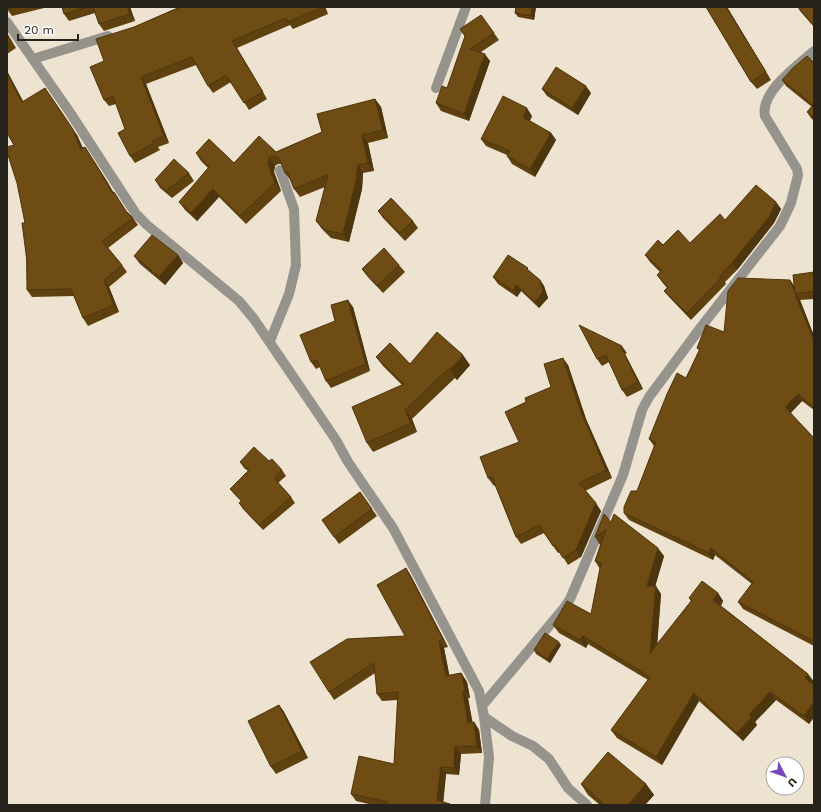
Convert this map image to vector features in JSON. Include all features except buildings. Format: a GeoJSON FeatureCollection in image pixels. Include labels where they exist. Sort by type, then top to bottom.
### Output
{"type":"FeatureCollection","features":[{"type":"Feature","properties":{"kind":"street"},"geometry":{"type":"LineString","coordinates":[[436,88],[466,7]]}},
{"type":"Feature","properties":{"kind":"street"},"geometry":{"type":"LineString","coordinates":[[7,22],[69,111],[136,214],[147,225],[239,300],[254,319],[336,440],[348,462],[393,528],[479,691],[489,757],[485,805]]}},
{"type":"Feature","properties":{"kind":"street"},"geometry":{"type":"LineString","coordinates":[[33,59],[121,32]]}},
{"type":"Feature","properties":{"kind":"street"},"geometry":{"type":"LineString","coordinates":[[482,706],[570,599],[623,475],[642,410],[649,397],[780,226],[791,203],[798,175],[797,169],[765,116],[763,108],[769,94],[790,72],[814,51]]}},
{"type":"Feature","properties":{"kind":"street"},"geometry":{"type":"LineString","coordinates":[[270,341],[290,294],[296,265],[294,208],[280,170]]}},
{"type":"Feature","properties":{"kind":"street"},"geometry":{"type":"LineString","coordinates":[[484,717],[512,736],[533,746],[549,759],[568,788],[587,805]]}}]}
